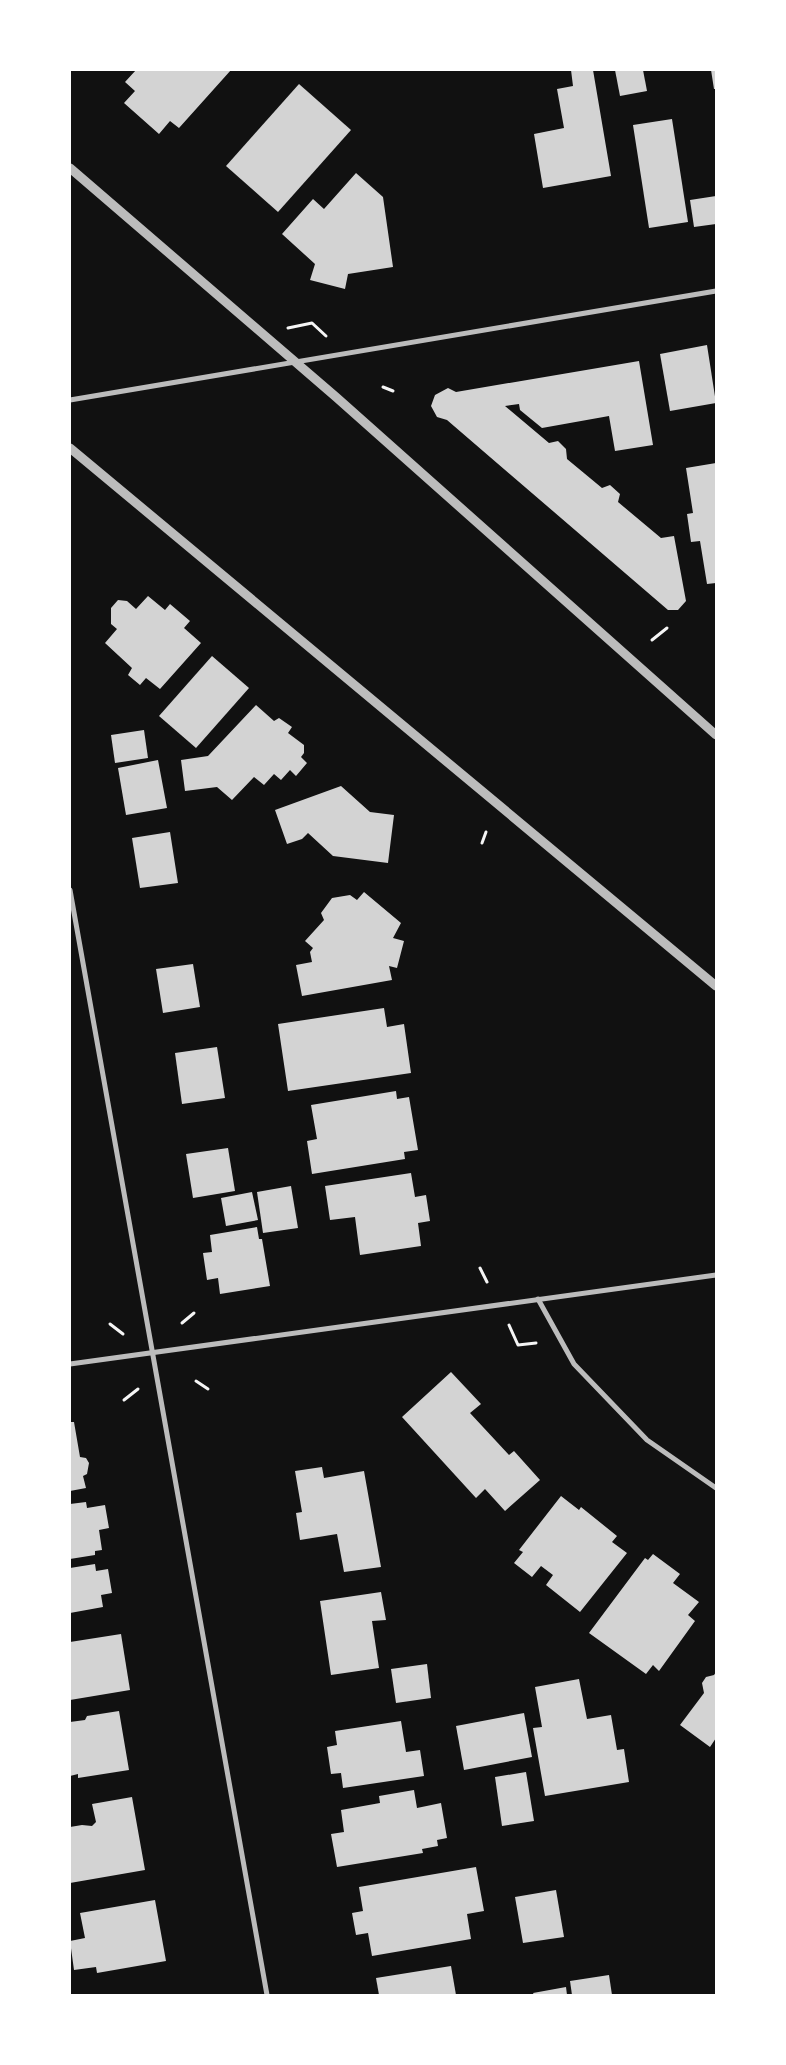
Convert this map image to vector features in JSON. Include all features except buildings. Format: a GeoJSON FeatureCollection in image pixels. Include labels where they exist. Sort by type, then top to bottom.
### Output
{"type":"FeatureCollection","features":[{"type":"Feature","properties":{"kind":"street"},"geometry":{"type":"LineString","coordinates":[[70,168],[293,361],[716,735]]}},
{"type":"Feature","properties":{"kind":"street"},"geometry":{"type":"LineString","coordinates":[[70,400],[716,291]]}},
{"type":"Feature","properties":{"kind":"street"},"geometry":{"type":"LineString","coordinates":[[70,448],[716,986]]}},
{"type":"Feature","properties":{"kind":"street"},"geometry":{"type":"LineString","coordinates":[[70,893],[267,1995]]}},
{"type":"Feature","properties":{"kind":"street"},"geometry":{"type":"LineString","coordinates":[[70,1364],[716,1275]]}},
{"type":"Feature","properties":{"kind":"street"},"geometry":{"type":"LineString","coordinates":[[538,1299],[574,1364],[647,1440],[716,1488]]}},
{"type":"Feature","properties":{"kind":"path"},"geometry":{"type":"LineString","coordinates":[[286,328],[312,323],[328,338]]}},
{"type":"Feature","properties":{"kind":"path"},"geometry":{"type":"LineString","coordinates":[[382,387],[393,391]]}},
{"type":"Feature","properties":{"kind":"path"},"geometry":{"type":"LineString","coordinates":[[652,640],[667,628]]}},
{"type":"Feature","properties":{"kind":"path"},"geometry":{"type":"LineString","coordinates":[[482,843],[486,832]]}},
{"type":"Feature","properties":{"kind":"path"},"geometry":{"type":"LineString","coordinates":[[480,1268],[487,1282]]}},
{"type":"Feature","properties":{"kind":"path"},"geometry":{"type":"LineString","coordinates":[[182,1323],[194,1313]]}},
{"type":"Feature","properties":{"kind":"path"},"geometry":{"type":"LineString","coordinates":[[110,1324],[123,1334]]}},
{"type":"Feature","properties":{"kind":"path"},"geometry":{"type":"LineString","coordinates":[[509,1325],[518,1345],[536,1343]]}},
{"type":"Feature","properties":{"kind":"path"},"geometry":{"type":"LineString","coordinates":[[196,1381],[208,1389]]}},
{"type":"Feature","properties":{"kind":"path"},"geometry":{"type":"LineString","coordinates":[[124,1400],[139,1389]]}}]}
